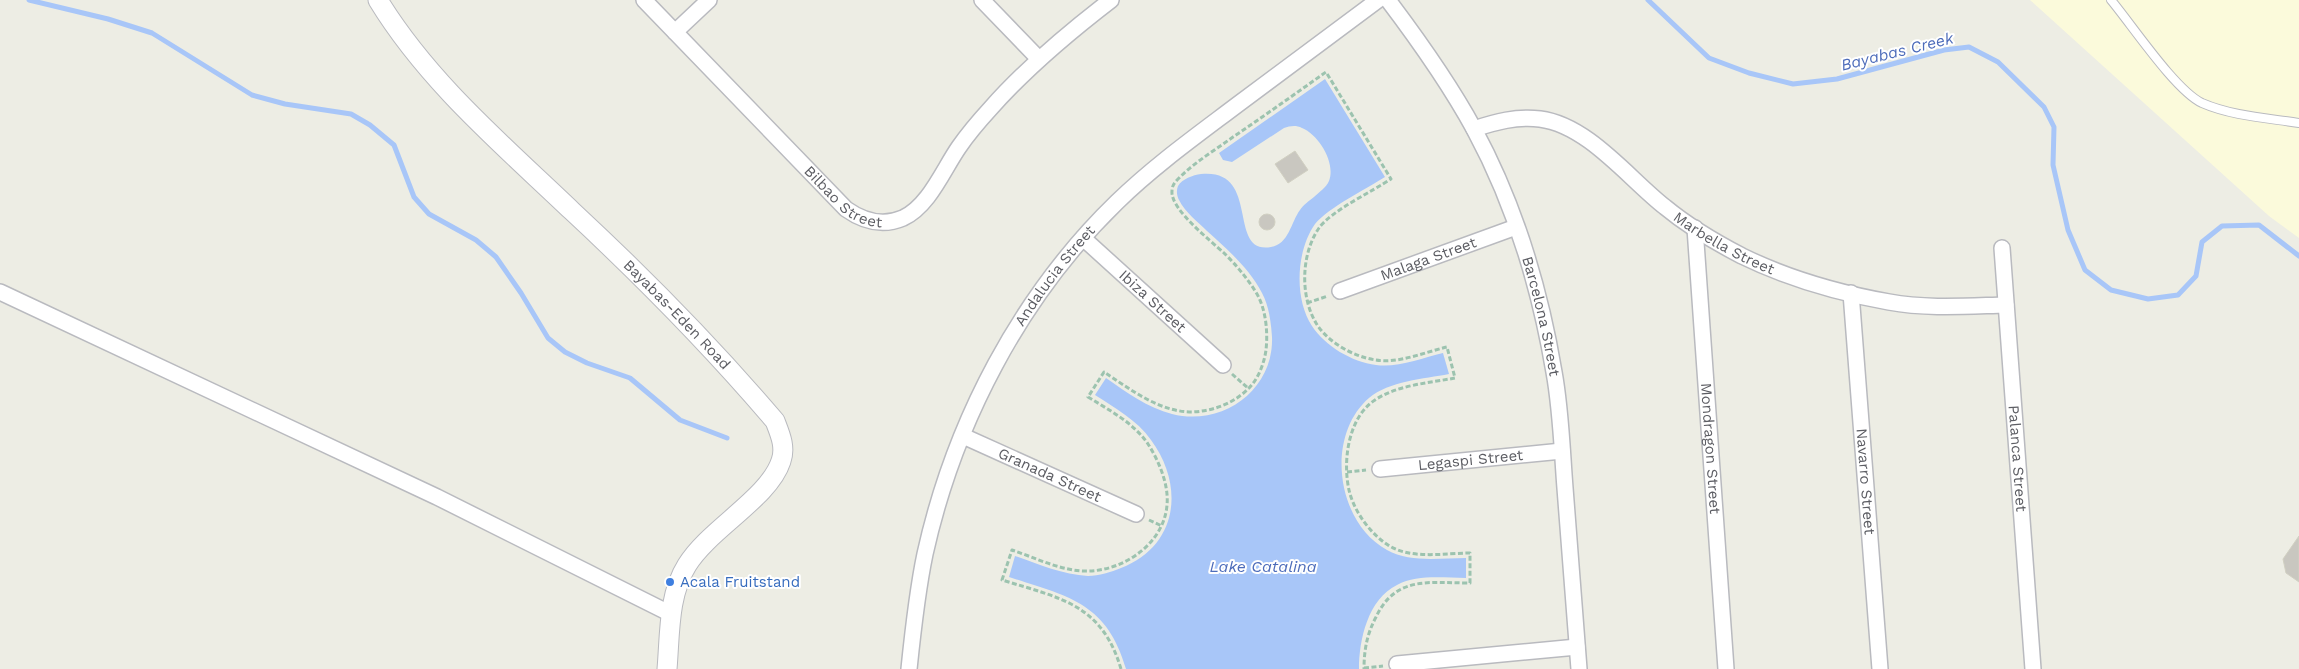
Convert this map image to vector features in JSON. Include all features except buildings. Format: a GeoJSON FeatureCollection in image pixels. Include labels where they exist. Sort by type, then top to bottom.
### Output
{"type":"FeatureCollection","features":[{"type":"Feature","properties":{"kind":"street","name":"Bayabas-Eden Road"},"geometry":{"type":"LineString","coordinates":[[378,0],[402,37],[432,75],[624,259],[775,421],[783,440],[782,460],[772,480],[696,551],[678,580],[671,614],[667,669]]}},
{"type":"Feature","properties":{"kind":"street","name":"Bilbao Street"},"geometry":{"type":"LineString","coordinates":[[644,0],[846,209],[860,218],[874,222],[889,222],[915,210],[928,195],[959,146],[1001,97],[1039,59],[1111,0]]}},
{"type":"Feature","properties":{"kind":"street"},"geometry":{"type":"LineString","coordinates":[[675,32],[710,0]]}},
{"type":"Feature","properties":{"kind":"street"},"geometry":{"type":"LineString","coordinates":[[982,0],[1039,59]]}},
{"type":"Feature","properties":{"kind":"street","name":"Andalucia Street"},"geometry":{"type":"LineString","coordinates":[[909,669],[915,609],[925,553],[942,491],[963,436],[1014,328],[1049,278],[1082,238],[1118,201],[1192,139],[1378,0]]}},
{"type":"Feature","properties":{"kind":"street","name":"Barcelona Street"},"geometry":{"type":"LineString","coordinates":[[1388,0],[1429,55],[1474,129],[1516,226],[1533,280],[1554,373],[1579,669]]}},
{"type":"Feature","properties":{"kind":"street","name":"Marbella Street"},"geometry":{"type":"LineString","coordinates":[[1474,129],[1497,121],[1519,119],[1541,119],[1563,126],[1592,143],[1665,208],[1695,228],[1742,256],[1824,287],[1890,302],[1927,305],[2006,305]]}},
{"type":"Feature","properties":{"kind":"street","name":"Malaga Street"},"geometry":{"type":"LineString","coordinates":[[1340,291],[1516,226]]}},
{"type":"Feature","properties":{"kind":"street","name":"Mondragon Street"},"geometry":{"type":"LineString","coordinates":[[1695,228],[1726,669]]}},
{"type":"Feature","properties":{"kind":"street","name":"Ibiza Street"},"geometry":{"type":"LineString","coordinates":[[1082,238],[1223,365]]}},
{"type":"Feature","properties":{"kind":"street","name":"Palanca Street"},"geometry":{"type":"LineString","coordinates":[[2002,248],[2033,669]]}},
{"type":"Feature","properties":{"kind":"street"},"geometry":{"type":"LineString","coordinates":[[0,292],[437,497],[671,614]]}},
{"type":"Feature","properties":{"kind":"street","name":"Navarro Street"},"geometry":{"type":"LineString","coordinates":[[1851,293],[1880,669]]}},
{"type":"Feature","properties":{"kind":"street","name":"Granada Street"},"geometry":{"type":"LineString","coordinates":[[963,436],[1136,514]]}},
{"type":"Feature","properties":{"kind":"street","name":"Legaspi Street"},"geometry":{"type":"LineString","coordinates":[[1380,469],[1562,451]]}},
{"type":"Feature","properties":{"kind":"street"},"geometry":{"type":"LineString","coordinates":[[1397,664],[1577,647]]}},
{"type":"Feature","properties":{"kind":"lane"},"geometry":{"type":"LineString","coordinates":[[2111,0],[2176,82],[2200,102],[2225,111],[2299,123]]}},
{"type":"Feature","properties":{"kind":"path"},"geometry":{"type":"LineString","coordinates":[[1121,669],[1109,638],[1096,620],[1062,599],[1002,580],[1012,550],[1070,569],[1089,571],[1109,568],[1131,559],[1148,546],[1162,526],[1167,505],[1166,485],[1159,465],[1148,444],[1138,432],[1118,416],[1088,397],[1104,372],[1134,391],[1174,410],[1191,412],[1209,410],[1236,399],[1249,389],[1258,376],[1264,359],[1267,339],[1265,317],[1258,296],[1245,276],[1178,207],[1172,192],[1174,183],[1205,156],[1326,72],[1391,179],[1320,226],[1308,251],[1305,284],[1308,303],[1316,323],[1326,335],[1359,357],[1394,360],[1447,347],[1455,378],[1400,389],[1385,394],[1368,406],[1353,429],[1347,472],[1350,494],[1358,514],[1373,533],[1388,545],[1403,552],[1420,554],[1470,553],[1470,583],[1421,583],[1400,588],[1388,597],[1369,631],[1365,648],[1364,669]]}},
{"type":"Feature","properties":{"kind":"path"},"geometry":{"type":"LineString","coordinates":[[1308,303],[1340,291]]}},
{"type":"Feature","properties":{"kind":"path"},"geometry":{"type":"LineString","coordinates":[[1223,365],[1249,389]]}},
{"type":"Feature","properties":{"kind":"shaded area"},"geometry":{"type":"Polygon","coordinates":[[[2030,0],[2299,0],[2299,238],[2269,216],[2030,0]]]}},
{"type":"Feature","properties":{"kind":"water","name":"Lake Catalina"},"geometry":{"type":"Polygon","coordinates":[[[1325,79],[1385,177],[1348,199],[1315,224],[1304,248],[1301,261],[1300,289],[1306,315],[1317,333],[1324,340],[1349,357],[1384,366],[1410,362],[1443,353],[1449,374],[1397,384],[1386,388],[1369,398],[1355,414],[1346,434],[1342,455],[1342,478],[1347,500],[1356,520],[1370,537],[1387,550],[1405,557],[1466,558],[1466,578],[1431,577],[1413,579],[1387,591],[1372,610],[1367,621],[1363,633],[1359,669],[1126,669],[1118,647],[1108,629],[1096,615],[1066,597],[1009,577],[1015,556],[1069,574],[1096,575],[1121,568],[1140,558],[1155,545],[1165,530],[1170,513],[1171,495],[1169,476],[1162,458],[1151,440],[1139,426],[1095,395],[1106,378],[1154,408],[1172,414],[1191,417],[1209,415],[1226,409],[1242,400],[1254,388],[1264,373],[1270,356],[1271,326],[1264,298],[1257,284],[1244,267],[1185,209],[1178,197],[1177,188],[1182,181],[1195,175],[1220,176],[1231,184],[1238,197],[1250,238],[1258,246],[1271,247],[1282,242],[1301,208],[1324,188],[1329,181],[1331,174],[1330,166],[1320,143],[1300,127],[1291,126],[1284,128],[1232,162],[1223,160],[1219,153],[1325,79]]]}},
{"type":"Feature","properties":{"kind":"waterway"},"geometry":{"type":"LineString","coordinates":[[29,0],[108,19],[152,33],[252,95],[285,104],[351,114],[370,125],[394,145],[414,197],[429,214],[476,240],[496,257],[521,293],[548,338],[565,352],[587,363],[630,378],[680,420],[727,438]]}},
{"type":"Feature","properties":{"kind":"waterway","name":"Bayabas Creek"},"geometry":{"type":"LineString","coordinates":[[1648,0],[1709,58],[1749,73],[1793,84],[1837,79],[1944,50],[1969,47],[1998,62],[2044,107],[2054,127],[2053,165],[2068,230],[2085,270],[2111,290],[2148,299],[2178,295],[2196,276],[2202,242],[2222,226],[2259,225],[2299,256]]}},
{"type":"Feature","properties":{"kind":"place","name":"Acala Fruitstand"},"geometry":{"type":"Point","coordinates":[670,582]}}]}
